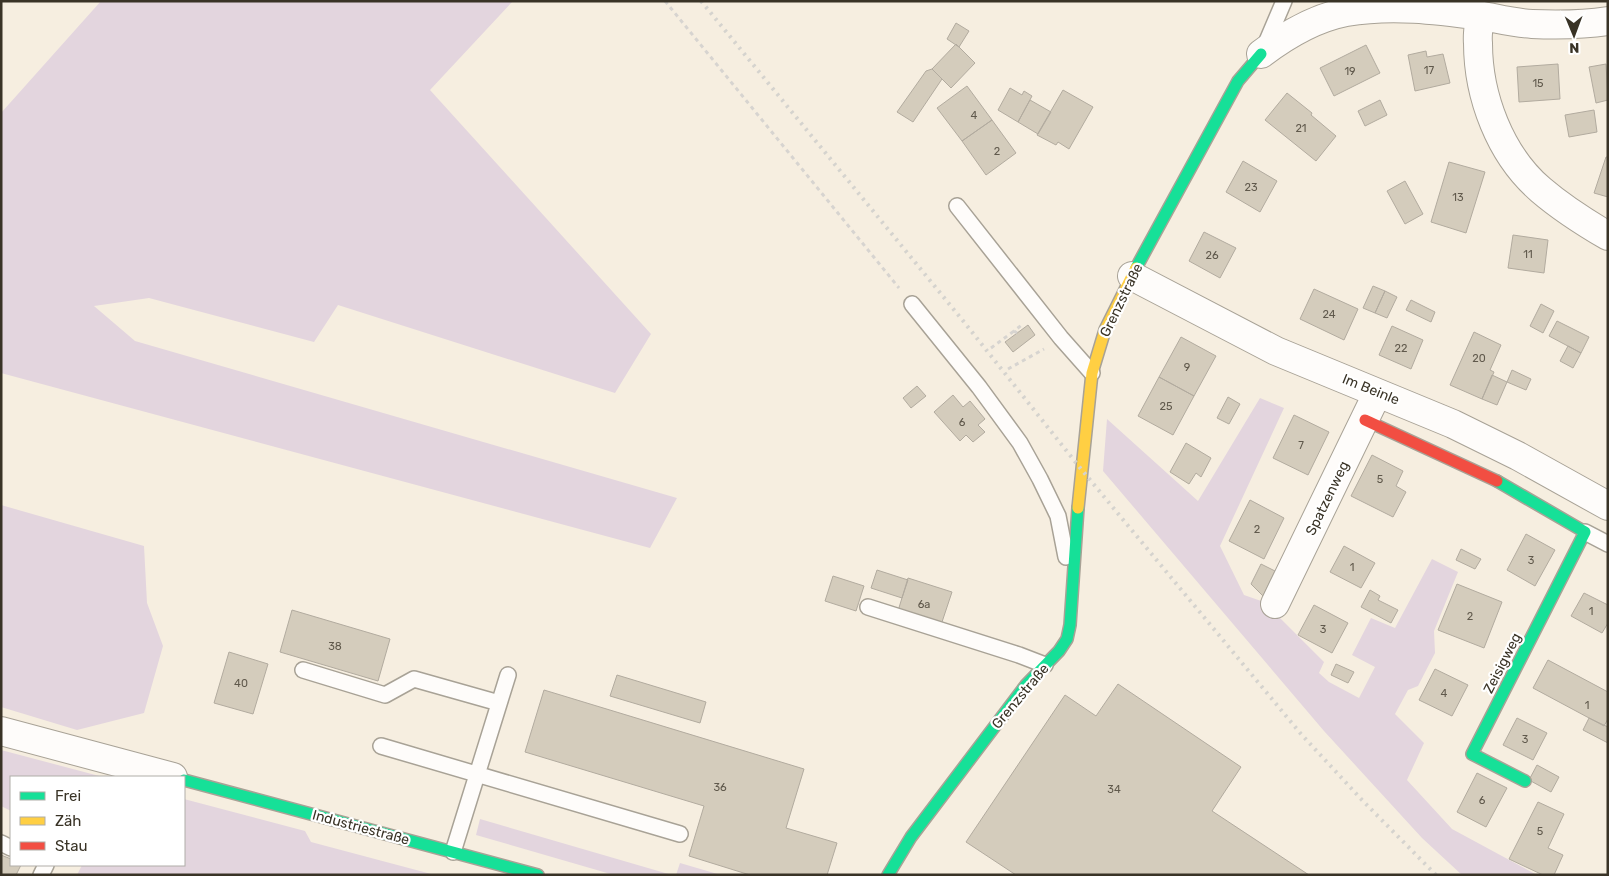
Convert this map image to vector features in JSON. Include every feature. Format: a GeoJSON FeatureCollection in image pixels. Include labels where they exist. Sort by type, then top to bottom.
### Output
{"type":"FeatureCollection","features":[{"type":"Feature","properties":{"kind":"street","name":"Grenzstraße"},"geometry":{"type":"LineString","coordinates":[[888,875],[912,837],[953,781],[1026,685],[1059,651],[1066,639],[1070,625],[1081,469],[1092,373],[1105,330],[1132,276],[1238,81],[1261,54],[1282,39],[1343,7],[1409,7],[1530,24],[1580,25],[1608,21]]}},
{"type":"Feature","properties":{"kind":"street"},"geometry":{"type":"LineString","coordinates":[[1480,16],[1479,66],[1488,106],[1500,138],[1516,164],[1540,190],[1576,218],[1608,236]]}},
{"type":"Feature","properties":{"kind":"street","name":"Im Beinle"},"geometry":{"type":"LineString","coordinates":[[1132,276],[1276,351],[1453,424],[1518,456],[1608,506]]}},
{"type":"Feature","properties":{"kind":"street","name":"Spatzenweg"},"geometry":{"type":"LineString","coordinates":[[1275,604],[1378,392]]}},
{"type":"Feature","properties":{"kind":"street"},"geometry":{"type":"LineString","coordinates":[[1365,420],[1488,476],[1585,532]]}},
{"type":"Feature","properties":{"kind":"street","name":"Zeisigweg"},"geometry":{"type":"LineString","coordinates":[[1525,781],[1472,754],[1585,532]]}},
{"type":"Feature","properties":{"kind":"street"},"geometry":{"type":"LineString","coordinates":[[1,731],[169,776]]}},
{"type":"Feature","properties":{"kind":"street","name":"Industriestraße"},"geometry":{"type":"LineString","coordinates":[[185,780],[538,875]]}},
{"type":"Feature","properties":{"kind":"lane"},"geometry":{"type":"LineString","coordinates":[[1261,54],[1284,1]]}},
{"type":"Feature","properties":{"kind":"lane"},"geometry":{"type":"LineString","coordinates":[[957,206],[1061,338],[1092,373]]}},
{"type":"Feature","properties":{"kind":"lane"},"geometry":{"type":"LineString","coordinates":[[912,304],[979,387],[1020,443],[1058,516],[1072,586]]}},
{"type":"Feature","properties":{"kind":"lane"},"geometry":{"type":"LineString","coordinates":[[1585,532],[1608,544]]}},
{"type":"Feature","properties":{"kind":"lane"},"geometry":{"type":"LineString","coordinates":[[868,607],[1020,654],[1045,664]]}},
{"type":"Feature","properties":{"kind":"lane"},"geometry":{"type":"LineString","coordinates":[[303,670],[385,695],[414,679],[499,703]]}},
{"type":"Feature","properties":{"kind":"lane"},"geometry":{"type":"LineString","coordinates":[[452,852],[508,675]]}},
{"type":"Feature","properties":{"kind":"lane"},"geometry":{"type":"LineString","coordinates":[[382,746],[680,834]]}},
{"type":"Feature","properties":{"kind":"path"},"geometry":{"type":"LineString","coordinates":[[665,1],[912,304]]}},
{"type":"Feature","properties":{"kind":"path"},"geometry":{"type":"LineString","coordinates":[[991,348],[1014,331]]}},
{"type":"Feature","properties":{"kind":"path"},"geometry":{"type":"LineString","coordinates":[[1008,369],[1061,338]]}},
{"type":"Feature","properties":{"kind":"shaded area"},"geometry":{"type":"Polygon","coordinates":[[[101,1],[513,1],[430,90],[651,334],[615,393],[338,305],[314,342],[149,298],[94,306],[135,341],[677,498],[650,548],[1,373],[1,113],[101,1]]]}},
{"type":"Feature","properties":{"kind":"shaded area"},"geometry":{"type":"Polygon","coordinates":[[[1260,398],[1284,408],[1220,546],[1244,595],[1264,602],[1324,662],[1319,673],[1329,682],[1359,698],[1375,667],[1352,655],[1371,618],[1395,628],[1432,559],[1458,572],[1434,631],[1435,653],[1418,686],[1408,690],[1395,714],[1424,743],[1407,780],[1452,829],[1537,875],[1462,875],[1422,838],[1324,731],[1103,471],[1107,419],[1198,501],[1260,398]]]}},
{"type":"Feature","properties":{"kind":"shaded area"},"geometry":{"type":"Polygon","coordinates":[[[1,505],[144,546],[147,603],[163,646],[144,713],[77,730],[1,707],[1,505]]]}},
{"type":"Feature","properties":{"kind":"shaded area"},"geometry":{"type":"Polygon","coordinates":[[[1,750],[99,776],[10,776],[10,810],[1,806],[1,750]]]}},
{"type":"Feature","properties":{"kind":"shaded area"},"geometry":{"type":"Polygon","coordinates":[[[185,799],[305,831],[311,842],[435,875],[77,875],[82,866],[185,866],[185,799]]]}},
{"type":"Feature","properties":{"kind":"shaded area"},"geometry":{"type":"Polygon","coordinates":[[[480,819],[672,875],[614,875],[476,835],[480,819]]]}},
{"type":"Feature","properties":{"kind":"shaded area"},"geometry":{"type":"Polygon","coordinates":[[[680,863],[721,875],[676,875],[680,863]]]}},
{"type":"Feature","properties":{"kind":"building"},"geometry":{"type":"Polygon","coordinates":[[[956,23],[969,31],[959,47],[947,39],[956,23]]]}},
{"type":"Feature","properties":{"kind":"building"},"geometry":{"type":"Polygon","coordinates":[[[956,44],[975,63],[951,88],[932,69],[956,44]]]}},
{"type":"Feature","properties":{"kind":"building"},"geometry":{"type":"Polygon","coordinates":[[[1366,45],[1380,73],[1334,96],[1320,68],[1366,45]]]}},
{"type":"Feature","properties":{"kind":"building"},"geometry":{"type":"Polygon","coordinates":[[[1426,51],[1427,57],[1443,54],[1450,83],[1415,91],[1408,55],[1426,51]]]}},
{"type":"Feature","properties":{"kind":"building"},"geometry":{"type":"Polygon","coordinates":[[[1558,64],[1560,99],[1519,102],[1517,67],[1558,64]]]}},
{"type":"Feature","properties":{"kind":"building"},"geometry":{"type":"Polygon","coordinates":[[[1606,64],[1608,100],[1596,103],[1589,67],[1606,64]]]}},
{"type":"Feature","properties":{"kind":"building"},"geometry":{"type":"Polygon","coordinates":[[[932,69],[942,79],[913,122],[897,112],[926,71],[932,69]]]}},
{"type":"Feature","properties":{"kind":"building"},"geometry":{"type":"Polygon","coordinates":[[[967,86],[992,120],[962,141],[937,108],[967,86]]]}},
{"type":"Feature","properties":{"kind":"building"},"geometry":{"type":"Polygon","coordinates":[[[1010,88],[1022,95],[1024,91],[1032,96],[1018,122],[998,110],[1010,88]]]}},
{"type":"Feature","properties":{"kind":"building"},"geometry":{"type":"Polygon","coordinates":[[[1063,90],[1093,107],[1069,149],[1058,142],[1056,145],[1037,135],[1063,90]]]}},
{"type":"Feature","properties":{"kind":"building"},"geometry":{"type":"Polygon","coordinates":[[[1287,93],[1336,136],[1316,161],[1265,120],[1287,93]]]}},
{"type":"Feature","properties":{"kind":"building"},"geometry":{"type":"Polygon","coordinates":[[[1030,100],[1051,112],[1038,134],[1018,122],[1030,100]]]}},
{"type":"Feature","properties":{"kind":"building"},"geometry":{"type":"Polygon","coordinates":[[[1380,100],[1387,115],[1365,126],[1358,111],[1380,100]]]}},
{"type":"Feature","properties":{"kind":"building"},"geometry":{"type":"Polygon","coordinates":[[[1594,110],[1597,132],[1569,137],[1565,115],[1594,110]]]}},
{"type":"Feature","properties":{"kind":"building"},"geometry":{"type":"Polygon","coordinates":[[[992,120],[1016,153],[986,175],[962,141],[992,120]]]}},
{"type":"Feature","properties":{"kind":"building"},"geometry":{"type":"Polygon","coordinates":[[[1606,157],[1608,157],[1608,197],[1594,193],[1606,157]]]}},
{"type":"Feature","properties":{"kind":"building"},"geometry":{"type":"Polygon","coordinates":[[[1243,161],[1277,181],[1260,212],[1226,192],[1243,161]]]}},
{"type":"Feature","properties":{"kind":"building"},"geometry":{"type":"Polygon","coordinates":[[[1449,162],[1485,172],[1466,233],[1431,222],[1449,162]]]}},
{"type":"Feature","properties":{"kind":"building"},"geometry":{"type":"Polygon","coordinates":[[[1405,181],[1423,214],[1405,224],[1387,191],[1405,181]]]}},
{"type":"Feature","properties":{"kind":"building"},"geometry":{"type":"Polygon","coordinates":[[[1204,232],[1236,248],[1220,278],[1189,261],[1204,232]]]}},
{"type":"Feature","properties":{"kind":"building"},"geometry":{"type":"Polygon","coordinates":[[[1513,235],[1548,240],[1544,273],[1508,268],[1513,235]]]}},
{"type":"Feature","properties":{"kind":"building"},"geometry":{"type":"Polygon","coordinates":[[[1373,286],[1385,291],[1375,313],[1363,308],[1373,286]]]}},
{"type":"Feature","properties":{"kind":"building"},"geometry":{"type":"Polygon","coordinates":[[[1314,289],[1358,309],[1344,340],[1300,319],[1314,289]]]}},
{"type":"Feature","properties":{"kind":"building"},"geometry":{"type":"Polygon","coordinates":[[[1385,291],[1397,297],[1387,318],[1375,313],[1385,291]]]}},
{"type":"Feature","properties":{"kind":"building"},"geometry":{"type":"Polygon","coordinates":[[[1411,300],[1435,312],[1431,322],[1406,310],[1411,300]]]}},
{"type":"Feature","properties":{"kind":"building"},"geometry":{"type":"Polygon","coordinates":[[[1541,304],[1554,311],[1543,333],[1530,326],[1541,304]]]}},
{"type":"Feature","properties":{"kind":"building"},"geometry":{"type":"Polygon","coordinates":[[[1557,321],[1589,337],[1581,353],[1549,336],[1557,321]]]}},
{"type":"Feature","properties":{"kind":"building"},"geometry":{"type":"Polygon","coordinates":[[[1028,325],[1035,335],[1013,352],[1005,342],[1028,325]]]}},
{"type":"Feature","properties":{"kind":"building"},"geometry":{"type":"Polygon","coordinates":[[[1392,326],[1423,340],[1411,369],[1379,355],[1392,326]]]}},
{"type":"Feature","properties":{"kind":"building"},"geometry":{"type":"Polygon","coordinates":[[[1474,332],[1501,345],[1490,370],[1494,372],[1482,399],[1450,385],[1474,332]]]}},
{"type":"Feature","properties":{"kind":"building"},"geometry":{"type":"Polygon","coordinates":[[[1181,337],[1216,356],[1194,396],[1159,377],[1181,337]]]}},
{"type":"Feature","properties":{"kind":"building"},"geometry":{"type":"Polygon","coordinates":[[[1568,346],[1581,353],[1573,368],[1560,361],[1568,346]]]}},
{"type":"Feature","properties":{"kind":"building"},"geometry":{"type":"Polygon","coordinates":[[[1512,370],[1531,379],[1526,390],[1507,382],[1512,370]]]}},
{"type":"Feature","properties":{"kind":"building"},"geometry":{"type":"Polygon","coordinates":[[[1492,375],[1507,382],[1497,405],[1482,399],[1492,375]]]}},
{"type":"Feature","properties":{"kind":"building"},"geometry":{"type":"Polygon","coordinates":[[[1159,377],[1194,396],[1173,435],[1138,416],[1159,377]]]}},
{"type":"Feature","properties":{"kind":"building"},"geometry":{"type":"Polygon","coordinates":[[[917,386],[926,396],[911,408],[903,398],[917,386]]]}},
{"type":"Feature","properties":{"kind":"building"},"geometry":{"type":"Polygon","coordinates":[[[953,395],[963,407],[970,401],[985,419],[978,425],[985,432],[973,442],[966,435],[960,441],[934,412],[953,395]]]}},
{"type":"Feature","properties":{"kind":"building"},"geometry":{"type":"Polygon","coordinates":[[[1228,397],[1240,404],[1229,424],[1217,418],[1228,397]]]}},
{"type":"Feature","properties":{"kind":"building"},"geometry":{"type":"Polygon","coordinates":[[[1294,415],[1329,432],[1308,475],[1273,458],[1294,415]]]}},
{"type":"Feature","properties":{"kind":"building"},"geometry":{"type":"Polygon","coordinates":[[[1186,443],[1211,458],[1201,477],[1196,473],[1189,484],[1170,472],[1186,443]]]}},
{"type":"Feature","properties":{"kind":"building"},"geometry":{"type":"Polygon","coordinates":[[[1372,455],[1403,471],[1396,486],[1406,492],[1393,517],[1351,496],[1372,455]]]}},
{"type":"Feature","properties":{"kind":"building"},"geometry":{"type":"Polygon","coordinates":[[[1250,500],[1284,518],[1264,559],[1229,541],[1250,500]]]}},
{"type":"Feature","properties":{"kind":"building"},"geometry":{"type":"Polygon","coordinates":[[[1526,534],[1555,550],[1535,586],[1507,570],[1526,534]]]}},
{"type":"Feature","properties":{"kind":"building"},"geometry":{"type":"Polygon","coordinates":[[[1344,546],[1375,563],[1361,588],[1330,572],[1344,546]]]}},
{"type":"Feature","properties":{"kind":"building"},"geometry":{"type":"Polygon","coordinates":[[[1461,549],[1481,559],[1475,569],[1456,560],[1461,549]]]}},
{"type":"Feature","properties":{"kind":"building"},"geometry":{"type":"Polygon","coordinates":[[[1261,564],[1275,571],[1263,596],[1251,584],[1261,564]]]}},
{"type":"Feature","properties":{"kind":"building"},"geometry":{"type":"Polygon","coordinates":[[[877,570],[908,580],[902,598],[871,588],[877,570]]]}},
{"type":"Feature","properties":{"kind":"building"},"geometry":{"type":"Polygon","coordinates":[[[833,576],[864,586],[856,611],[825,601],[833,576]]]}},
{"type":"Feature","properties":{"kind":"building"},"geometry":{"type":"Polygon","coordinates":[[[908,578],[952,592],[941,625],[898,611],[908,578]]]}},
{"type":"Feature","properties":{"kind":"building"},"geometry":{"type":"Polygon","coordinates":[[[1457,584],[1502,602],[1484,648],[1438,630],[1457,584]]]}},
{"type":"Feature","properties":{"kind":"building"},"geometry":{"type":"Polygon","coordinates":[[[1370,590],[1380,596],[1378,600],[1398,610],[1391,623],[1361,607],[1370,590]]]}},
{"type":"Feature","properties":{"kind":"building"},"geometry":{"type":"Polygon","coordinates":[[[1584,593],[1608,605],[1608,623],[1602,633],[1571,616],[1584,593]]]}},
{"type":"Feature","properties":{"kind":"building"},"geometry":{"type":"Polygon","coordinates":[[[1314,605],[1348,623],[1332,653],[1298,635],[1314,605]]]}},
{"type":"Feature","properties":{"kind":"building"},"geometry":{"type":"Polygon","coordinates":[[[292,610],[390,639],[378,681],[280,652],[292,610]]]}},
{"type":"Feature","properties":{"kind":"building"},"geometry":{"type":"Polygon","coordinates":[[[229,652],[268,664],[253,714],[214,703],[229,652]]]}},
{"type":"Feature","properties":{"kind":"building"},"geometry":{"type":"Polygon","coordinates":[[[1548,660],[1608,692],[1608,719],[1604,726],[1533,688],[1548,660]]]}},
{"type":"Feature","properties":{"kind":"building"},"geometry":{"type":"Polygon","coordinates":[[[1336,664],[1354,672],[1348,683],[1331,675],[1336,664]]]}},
{"type":"Feature","properties":{"kind":"building"},"geometry":{"type":"Polygon","coordinates":[[[1435,669],[1468,685],[1452,716],[1419,700],[1435,669]]]}},
{"type":"Feature","properties":{"kind":"building"},"geometry":{"type":"Polygon","coordinates":[[[617,675],[706,702],[700,723],[610,696],[617,675]]]}},
{"type":"Feature","properties":{"kind":"building"},"geometry":{"type":"Polygon","coordinates":[[[1118,684],[1241,767],[1212,811],[1309,875],[1016,875],[966,842],[1065,695],[1096,716],[1118,684]]]}},
{"type":"Feature","properties":{"kind":"building"},"geometry":{"type":"Polygon","coordinates":[[[544,690],[804,769],[786,828],[837,843],[827,875],[750,875],[689,856],[704,806],[525,752],[544,690]]]}},
{"type":"Feature","properties":{"kind":"building"},"geometry":{"type":"Polygon","coordinates":[[[1517,718],[1547,733],[1533,760],[1503,745],[1517,718]]]}},
{"type":"Feature","properties":{"kind":"building"},"geometry":{"type":"Polygon","coordinates":[[[1589,718],[1608,727],[1608,743],[1583,730],[1589,718]]]}},
{"type":"Feature","properties":{"kind":"building"},"geometry":{"type":"Polygon","coordinates":[[[1537,765],[1559,777],[1551,792],[1529,780],[1537,765]]]}},
{"type":"Feature","properties":{"kind":"building"},"geometry":{"type":"Polygon","coordinates":[[[1477,773],[1507,788],[1486,827],[1457,812],[1477,773]]]}},
{"type":"Feature","properties":{"kind":"building"},"geometry":{"type":"Polygon","coordinates":[[[1538,802],[1564,814],[1548,848],[1563,855],[1554,875],[1543,875],[1509,859],[1538,802]]]}},
{"type":"Feature","properties":{"kind":"building"},"geometry":{"type":"Polygon","coordinates":[[[1,855],[10,859],[10,866],[20,866],[16,875],[1,875],[1,855]]]}},
{"type":"Feature","properties":{"kind":"railway"},"geometry":{"type":"LineString","coordinates":[[701,1],[964,322],[1081,469],[1301,734],[1362,800],[1436,875]]}},
{"type":"Feature","properties":{"kind":"traffic: fast"},"geometry":{"type":"LineString","coordinates":[[1136,268],[1238,81],[1261,54]]}},
{"type":"Feature","properties":{"kind":"traffic: fast"},"geometry":{"type":"LineString","coordinates":[[1497,481],[1585,532],[1472,754],[1525,781]]}},
{"type":"Feature","properties":{"kind":"traffic: fast"},"geometry":{"type":"LineString","coordinates":[[888,875],[911,837],[1026,685],[1059,651],[1067,639],[1070,625],[1078,508]]}},
{"type":"Feature","properties":{"kind":"traffic: fast"},"geometry":{"type":"LineString","coordinates":[[185,780],[538,875]]}},
{"type":"Feature","properties":{"kind":"traffic: slow"},"geometry":{"type":"LineString","coordinates":[[1078,508],[1092,373],[1105,330],[1136,268]]}},
{"type":"Feature","properties":{"kind":"traffic: jam"},"geometry":{"type":"LineString","coordinates":[[1365,420],[1497,481]]}}]}
